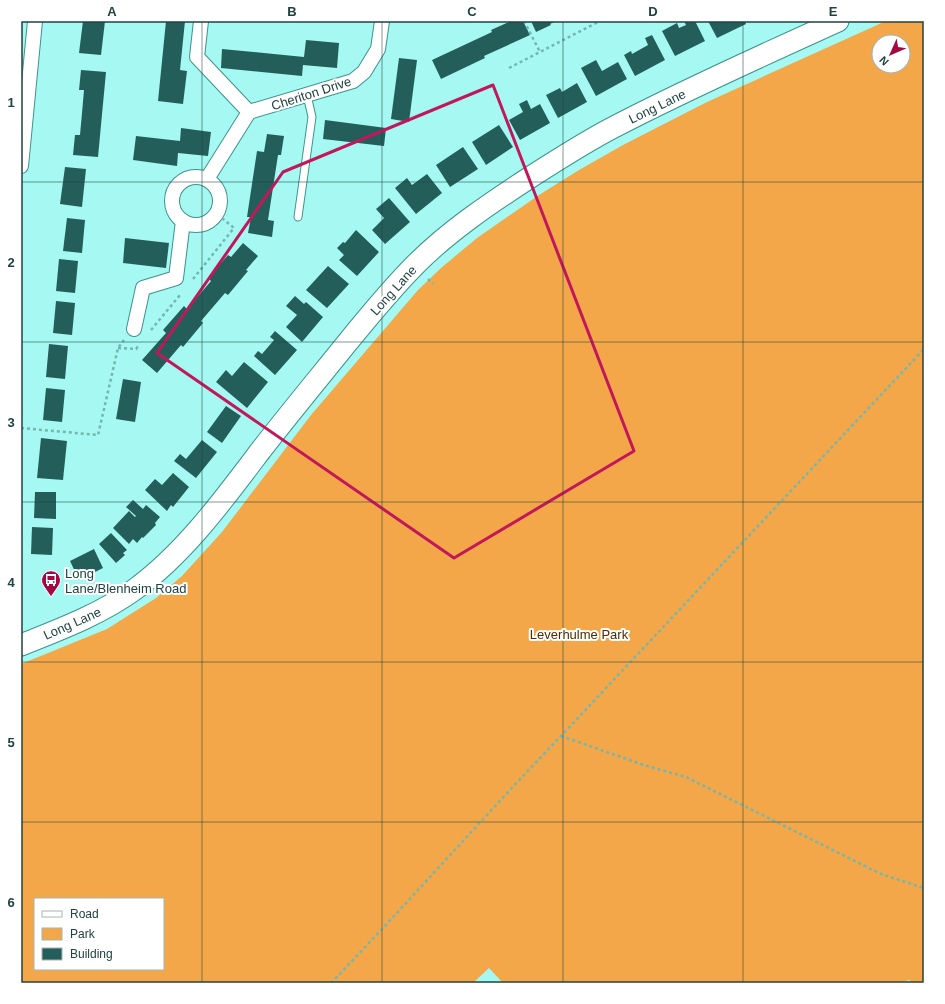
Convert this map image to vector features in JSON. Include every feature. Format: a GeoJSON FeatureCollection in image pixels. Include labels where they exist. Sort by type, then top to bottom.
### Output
{"type":"FeatureCollection","features":[{"type":"Feature","properties":{"kind":"street"},"geometry":{"type":"LineString","coordinates":[[21,166],[25,88],[35,21]]}},
{"type":"Feature","properties":{"kind":"street"},"geometry":{"type":"LineString","coordinates":[[201,21],[197,57],[249,112],[207,179]]}},
{"type":"Feature","properties":{"kind":"street","name":"Cheriton Drive"},"geometry":{"type":"LineString","coordinates":[[249,112],[353,81],[364,72],[378,50],[382,21]]}},
{"type":"Feature","properties":{"kind":"street","name":"Long Lane"},"geometry":{"type":"LineString","coordinates":[[21,645],[73,624],[111,605],[136,588],[160,568],[186,542],[222,501],[294,407],[378,305],[415,265],[459,227],[517,186],[612,128],[657,105],[838,21]]}},
{"type":"Feature","properties":{"kind":"street"},"geometry":{"type":"LineString","coordinates":[[198,177],[207,179],[216,188],[220,195],[220,206],[217,214],[209,221],[201,225],[190,224],[183,221],[174,210],[172,201],[174,192],[178,185],[186,179],[198,177]]}},
{"type":"Feature","properties":{"kind":"street"},"geometry":{"type":"LineString","coordinates":[[134,329],[143,288],[176,278],[183,221]]}},
{"type":"Feature","properties":{"kind":"lane"},"geometry":{"type":"LineString","coordinates":[[298,217],[312,117],[306,95]]}},
{"type":"Feature","properties":{"kind":"path"},"geometry":{"type":"LineString","coordinates":[[524,21],[540,52]]}},
{"type":"Feature","properties":{"kind":"path"},"geometry":{"type":"LineString","coordinates":[[509,68],[600,21]]}},
{"type":"Feature","properties":{"kind":"path"},"geometry":{"type":"LineString","coordinates":[[21,428],[98,435],[118,348],[134,329]]}},
{"type":"Feature","properties":{"kind":"path"},"geometry":{"type":"LineString","coordinates":[[332,983],[513,786],[924,349]]}},
{"type":"Feature","properties":{"kind":"path"},"geometry":{"type":"LineString","coordinates":[[561,736],[686,777],[881,874],[924,888]]}},
{"type":"Feature","properties":{"kind":"highlighted area"},"geometry":{"type":"Polygon","coordinates":[[[493,85],[634,451],[454,558],[157,353],[283,172],[493,85]]]}},
{"type":"Feature","properties":{"kind":"green space","name":"Leverhulme Park"},"geometry":{"type":"Polygon","coordinates":[[[886,21],[924,21],[924,983],[911,983],[910,980],[897,983],[503,983],[489,968],[473,983],[21,983],[21,664],[107,629],[156,598],[182,576],[222,532],[311,415],[418,290],[441,268],[477,238],[539,195],[623,145],[707,102],[886,21]]]}},
{"type":"Feature","properties":{"kind":"building"},"geometry":{"type":"Polygon","coordinates":[[[83,21],[105,21],[101,55],[79,53],[83,21]]]}},
{"type":"Feature","properties":{"kind":"building"},"geometry":{"type":"Polygon","coordinates":[[[166,21],[185,21],[180,70],[187,71],[183,104],[158,101],[166,21]]]}},
{"type":"Feature","properties":{"kind":"building"},"geometry":{"type":"Polygon","coordinates":[[[511,21],[523,21],[530,35],[484,56],[485,58],[441,79],[432,60],[492,32],[491,30],[511,21]]]}},
{"type":"Feature","properties":{"kind":"building"},"geometry":{"type":"Polygon","coordinates":[[[531,21],[556,21],[536,32],[531,21]]]}},
{"type":"Feature","properties":{"kind":"building"},"geometry":{"type":"Polygon","coordinates":[[[684,21],[695,21],[705,41],[675,56],[662,31],[677,23],[679,28],[686,25],[684,21]]]}},
{"type":"Feature","properties":{"kind":"building"},"geometry":{"type":"Polygon","coordinates":[[[708,21],[745,21],[746,24],[717,38],[708,21]]]}},
{"type":"Feature","properties":{"kind":"building"},"geometry":{"type":"Polygon","coordinates":[[[652,35],[665,60],[635,76],[624,55],[631,51],[632,54],[648,45],[645,38],[652,35]]]}},
{"type":"Feature","properties":{"kind":"building"},"geometry":{"type":"Polygon","coordinates":[[[306,40],[339,43],[337,68],[303,65],[302,76],[221,68],[222,49],[304,57],[306,40]]]}},
{"type":"Feature","properties":{"kind":"building"},"geometry":{"type":"Polygon","coordinates":[[[399,58],[417,60],[409,122],[391,119],[399,58]]]}},
{"type":"Feature","properties":{"kind":"building"},"geometry":{"type":"Polygon","coordinates":[[[596,60],[602,71],[618,62],[627,79],[596,96],[581,68],[596,60]]]}},
{"type":"Feature","properties":{"kind":"building"},"geometry":{"type":"Polygon","coordinates":[[[81,70],[106,72],[98,157],[73,155],[75,135],[80,135],[84,90],[79,90],[81,70]]]}},
{"type":"Feature","properties":{"kind":"building"},"geometry":{"type":"Polygon","coordinates":[[[577,83],[587,102],[558,118],[546,95],[560,88],[562,92],[577,83]]]}},
{"type":"Feature","properties":{"kind":"building"},"geometry":{"type":"Polygon","coordinates":[[[527,100],[531,109],[540,104],[550,123],[520,140],[509,120],[523,112],[519,104],[527,100]]]}},
{"type":"Feature","properties":{"kind":"building"},"geometry":{"type":"Polygon","coordinates":[[[325,120],[386,128],[384,146],[323,139],[325,120]]]}},
{"type":"Feature","properties":{"kind":"building"},"geometry":{"type":"Polygon","coordinates":[[[499,125],[513,147],[486,165],[472,142],[499,125]]]}},
{"type":"Feature","properties":{"kind":"building"},"geometry":{"type":"Polygon","coordinates":[[[181,128],[211,132],[208,156],[178,153],[177,166],[133,160],[136,136],[180,141],[181,128]]]}},
{"type":"Feature","properties":{"kind":"building"},"geometry":{"type":"Polygon","coordinates":[[[267,134],[284,136],[281,155],[278,155],[268,220],[274,221],[272,237],[248,233],[251,217],[247,217],[257,151],[264,152],[267,134]]]}},
{"type":"Feature","properties":{"kind":"building"},"geometry":{"type":"Polygon","coordinates":[[[463,147],[478,169],[450,187],[436,165],[463,147]]]}},
{"type":"Feature","properties":{"kind":"building"},"geometry":{"type":"Polygon","coordinates":[[[65,167],[86,169],[82,207],[60,204],[65,167]]]}},
{"type":"Feature","properties":{"kind":"building"},"geometry":{"type":"Polygon","coordinates":[[[427,174],[442,193],[416,214],[395,188],[407,178],[412,185],[427,174]]]}},
{"type":"Feature","properties":{"kind":"building"},"geometry":{"type":"Polygon","coordinates":[[[389,198],[410,222],[385,244],[372,230],[384,218],[376,209],[389,198]]]}},
{"type":"Feature","properties":{"kind":"building"},"geometry":{"type":"Polygon","coordinates":[[[67,218],[85,220],[82,253],[63,251],[67,218]]]}},
{"type":"Feature","properties":{"kind":"building"},"geometry":{"type":"Polygon","coordinates":[[[356,230],[379,252],[357,276],[339,260],[344,255],[337,248],[343,242],[345,243],[356,230]]]}},
{"type":"Feature","properties":{"kind":"building"},"geometry":{"type":"Polygon","coordinates":[[[125,238],[169,243],[166,268],[123,263],[125,238]]]}},
{"type":"Feature","properties":{"kind":"building"},"geometry":{"type":"Polygon","coordinates":[[[243,243],[258,256],[246,270],[248,271],[228,295],[225,293],[201,321],[203,323],[183,347],[181,345],[157,373],[142,360],[166,333],[163,330],[184,306],[187,309],[211,281],[208,278],[228,255],[231,257],[243,243]]]}},
{"type":"Feature","properties":{"kind":"building"},"geometry":{"type":"Polygon","coordinates":[[[59,259],[78,261],[75,293],[56,291],[59,259]]]}},
{"type":"Feature","properties":{"kind":"building"},"geometry":{"type":"Polygon","coordinates":[[[328,266],[349,284],[327,308],[306,290],[328,266]]]}},
{"type":"Feature","properties":{"kind":"building"},"geometry":{"type":"Polygon","coordinates":[[[295,296],[304,304],[306,302],[323,317],[302,342],[286,327],[297,315],[286,306],[295,296]]]}},
{"type":"Feature","properties":{"kind":"building"},"geometry":{"type":"Polygon","coordinates":[[[56,301],[75,303],[72,335],[53,333],[56,301]]]}},
{"type":"Feature","properties":{"kind":"building"},"geometry":{"type":"Polygon","coordinates":[[[275,331],[297,350],[275,375],[254,356],[258,351],[262,354],[274,340],[270,337],[275,331]]]}},
{"type":"Feature","properties":{"kind":"building"},"geometry":{"type":"Polygon","coordinates":[[[49,344],[68,346],[65,379],[46,377],[49,344]]]}},
{"type":"Feature","properties":{"kind":"building"},"geometry":{"type":"Polygon","coordinates":[[[244,362],[268,382],[247,408],[216,382],[226,370],[232,376],[244,362]]]}},
{"type":"Feature","properties":{"kind":"building"},"geometry":{"type":"Polygon","coordinates":[[[123,379],[141,382],[135,422],[116,419],[123,379]]]}},
{"type":"Feature","properties":{"kind":"building"},"geometry":{"type":"Polygon","coordinates":[[[46,388],[65,390],[62,422],[43,420],[46,388]]]}},
{"type":"Feature","properties":{"kind":"building"},"geometry":{"type":"Polygon","coordinates":[[[226,406],[241,416],[222,443],[207,432],[226,406]]]}},
{"type":"Feature","properties":{"kind":"building"},"geometry":{"type":"Polygon","coordinates":[[[41,438],[67,441],[63,480],[37,478],[41,438]]]}},
{"type":"Feature","properties":{"kind":"building"},"geometry":{"type":"Polygon","coordinates":[[[202,440],[217,452],[196,478],[174,461],[180,454],[186,459],[202,440]]]}},
{"type":"Feature","properties":{"kind":"building"},"geometry":{"type":"Polygon","coordinates":[[[173,473],[189,487],[173,507],[171,505],[167,511],[145,490],[155,479],[162,485],[173,473]]]}},
{"type":"Feature","properties":{"kind":"building"},"geometry":{"type":"Polygon","coordinates":[[[35,492],[56,492],[56,519],[34,518],[35,492]]]}},
{"type":"Feature","properties":{"kind":"building"},"geometry":{"type":"Polygon","coordinates":[[[133,500],[143,509],[146,505],[160,517],[155,523],[156,525],[143,538],[142,537],[137,543],[133,539],[129,544],[113,528],[129,511],[135,517],[136,516],[126,507],[133,500]]]}},
{"type":"Feature","properties":{"kind":"building"},"geometry":{"type":"Polygon","coordinates":[[[32,527],[53,528],[52,555],[31,554],[32,527]]]}},
{"type":"Feature","properties":{"kind":"building"},"geometry":{"type":"Polygon","coordinates":[[[111,533],[127,550],[123,553],[125,555],[116,563],[99,544],[111,533]]]}},
{"type":"Feature","properties":{"kind":"building"},"geometry":{"type":"Polygon","coordinates":[[[94,549],[103,568],[79,580],[70,561],[94,549]]]}},
{"type":"Feature","properties":{"kind":"place","name":"Long Lane/Blenheim Road"},"geometry":{"type":"Point","coordinates":[51,597]}}]}
